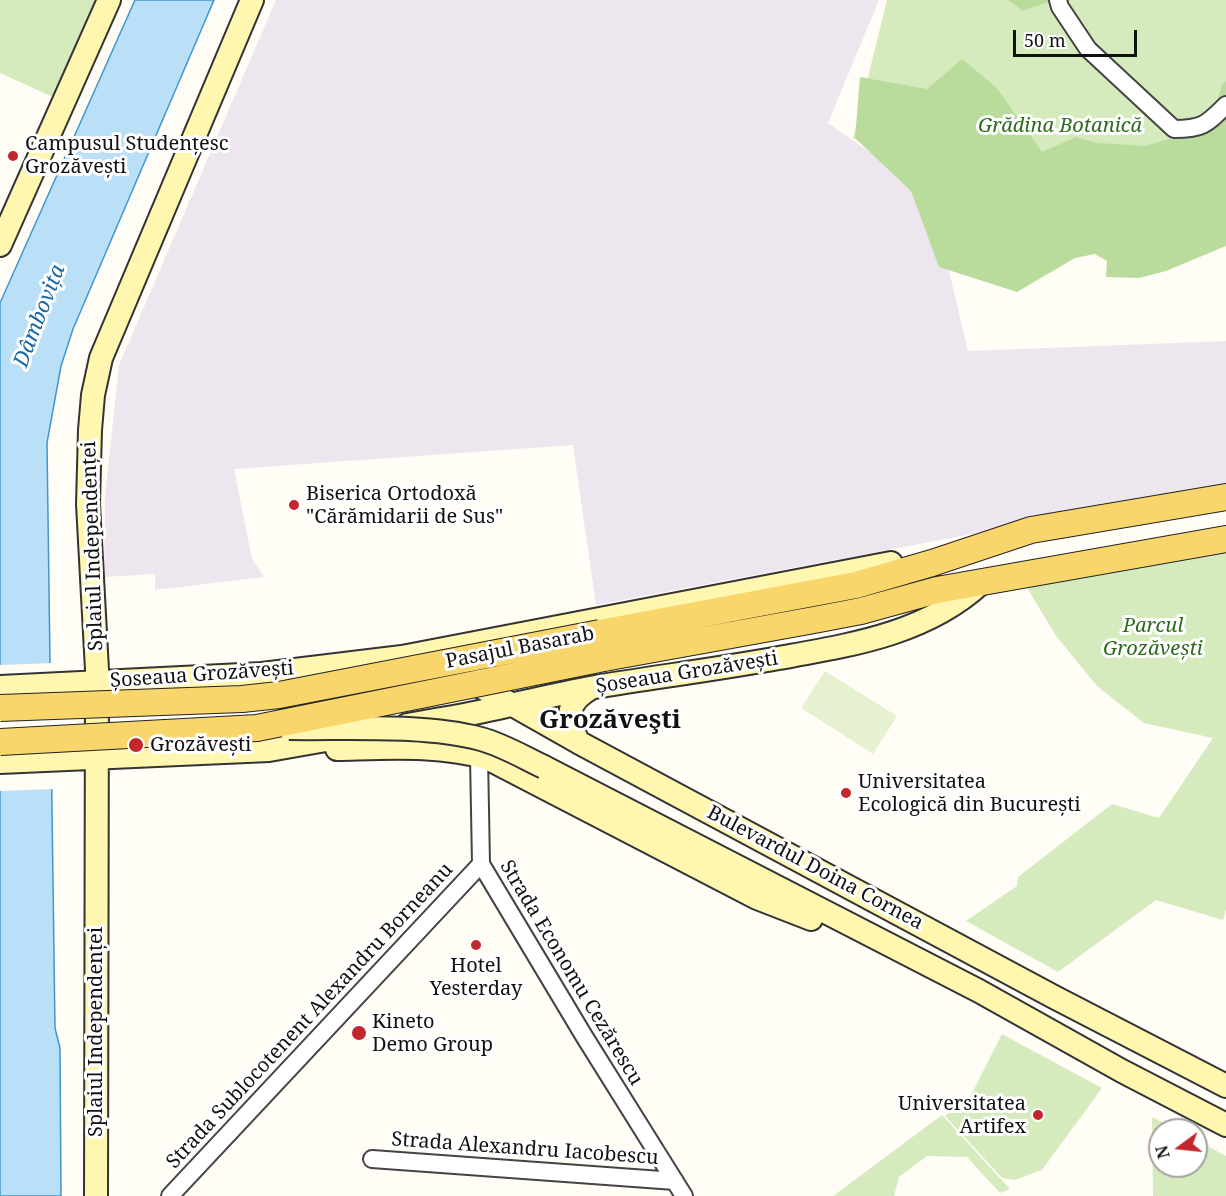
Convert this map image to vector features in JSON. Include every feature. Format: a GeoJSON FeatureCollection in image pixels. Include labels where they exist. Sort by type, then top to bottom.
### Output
{"type":"FeatureCollection","features":[{"type":"Feature","properties":{"kind":"main road"},"geometry":{"type":"LineString","coordinates":[[0,245],[109,0]]}},
{"type":"Feature","properties":{"kind":"main road","name":"Splaiul Independenței"},"geometry":{"type":"LineString","coordinates":[[96,1196],[97,682],[88,504],[93,395],[101,358],[252,0]]}},
{"type":"Feature","properties":{"kind":"main road","name":"Șoseaua Grozăvești"},"geometry":{"type":"LineString","coordinates":[[0,687],[262,674],[402,657],[845,574],[1031,530],[1226,496]]}},
{"type":"Feature","properties":{"kind":"main road","name":"Pasajul Basarab"},"geometry":{"type":"LineString","coordinates":[[0,708],[242,699],[279,695],[807,596],[932,563],[1031,530]]}},
{"type":"Feature","properties":{"kind":"main road","name":"Șoseaua Grozăvești"},"geometry":{"type":"LineString","coordinates":[[0,762],[97,758],[263,739],[511,705],[591,688],[829,649],[881,637],[927,620],[965,598],[981,583],[1226,538]]}},
{"type":"Feature","properties":{"kind":"main road","name":"Pasajul Basarab"},"geometry":{"type":"LineString","coordinates":[[0,742],[263,739],[604,658],[814,620],[937,590],[981,583]]}},
{"type":"Feature","properties":{"kind":"main road","name":"Bulevardul Doina Cornea"},"geometry":{"type":"LineString","coordinates":[[402,657],[431,660],[444,666],[578,742],[1054,997],[1226,1086]]}},
{"type":"Feature","properties":{"kind":"main road"},"geometry":{"type":"LineString","coordinates":[[578,742],[570,718],[571,708],[576,699],[591,688]]}},
{"type":"Feature","properties":{"kind":"main road","name":"Bulevardul Doina Cornea"},"geometry":{"type":"LineString","coordinates":[[263,739],[425,731],[463,735],[503,746],[979,991],[1122,1071],[1226,1125]]}},
{"type":"Feature","properties":{"kind":"main road","name":"Bulevardul Doina Cornea"},"geometry":{"type":"LineString","coordinates":[[263,739],[429,749],[478,756],[498,764],[757,898],[818,922],[875,938]]}},
{"type":"Feature","properties":{"kind":"street"},"geometry":{"type":"LineString","coordinates":[[1058,0],[1060,7],[1088,49],[1174,129],[1197,129],[1212,119],[1226,105]]}},
{"type":"Feature","properties":{"kind":"street","name":"Strada Economu Cezărescu"},"geometry":{"type":"LineString","coordinates":[[478,756],[481,864],[590,1046],[684,1196]]}},
{"type":"Feature","properties":{"kind":"street","name":"Strada Sublocotenent Alexandru Borneanu"},"geometry":{"type":"LineString","coordinates":[[170,1196],[481,864]]}},
{"type":"Feature","properties":{"kind":"street","name":"Strada Alexandru Iacobescu"},"geometry":{"type":"LineString","coordinates":[[372,1159],[675,1181]]}},
{"type":"Feature","properties":{"kind":"shaded area"},"geometry":{"type":"Polygon","coordinates":[[[276,0],[879,0],[828,123],[931,195],[968,351],[1226,341],[1226,486],[596,605],[573,445],[234,469],[252,559],[264,577],[155,590],[155,574],[104,577],[105,496],[119,365],[276,0]]]}},
{"type":"Feature","properties":{"kind":"green space","name":"Campusul Studențesc Grozăvești"},"geometry":{"type":"Polygon","coordinates":[[[0,0],[96,0],[53,97],[0,73],[0,0]]]}},
{"type":"Feature","properties":{"kind":"green space","name":"Grădina Botanică"},"geometry":{"type":"Polygon","coordinates":[[[887,0],[1226,0],[1226,242],[946,187],[853,138],[887,0]]]}},
{"type":"Feature","properties":{"kind":"green space"},"geometry":{"type":"Polygon","coordinates":[[[1008,0],[1053,0],[1023,11],[1008,0]]]}},
{"type":"Feature","properties":{"kind":"green space"},"geometry":{"type":"Polygon","coordinates":[[[962,59],[996,87],[1042,152],[1076,137],[1097,143],[1145,146],[1172,138],[1208,133],[1222,85],[1226,81],[1226,246],[1166,271],[1139,278],[1106,277],[1107,261],[1095,254],[1075,258],[1017,292],[939,267],[911,191],[855,138],[860,77],[927,89],[962,59]]]}},
{"type":"Feature","properties":{"kind":"green space","name":"Parcul Grozăvești"},"geometry":{"type":"Polygon","coordinates":[[[1226,552],[1226,909],[1223,920],[1156,900],[1058,972],[966,921],[1017,886],[1018,877],[1112,804],[1159,818],[1213,738],[1144,723],[1097,686],[1056,636],[1026,586],[1226,552]]]}},
{"type":"Feature","properties":{"kind":"green space"},"geometry":{"type":"Polygon","coordinates":[[[825,671],[897,716],[873,754],[801,708],[825,671]]]}},
{"type":"Feature","properties":{"kind":"green space"},"geometry":{"type":"Polygon","coordinates":[[[1002,1034],[1102,1088],[1042,1170],[1015,1180],[1002,1178],[945,1116],[971,1095],[1002,1034]]]}},
{"type":"Feature","properties":{"kind":"green space"},"geometry":{"type":"Polygon","coordinates":[[[942,1115],[1010,1189],[1000,1193],[967,1157],[927,1156],[899,1177],[894,1196],[833,1196],[942,1115]]]}},
{"type":"Feature","properties":{"kind":"green space"},"geometry":{"type":"Polygon","coordinates":[[[1208,1146],[1226,1156],[1226,1196],[1153,1196],[1153,1178],[1208,1178],[1208,1146]]]}},
{"type":"Feature","properties":{"kind":"water","name":"Dâmbovița"},"geometry":{"type":"Polygon","coordinates":[[[135,0],[214,0],[73,329],[61,366],[47,443],[55,1028],[60,1048],[61,1196],[0,1196],[0,303],[135,0]]]}},
{"type":"Feature","properties":{"kind":"pier"},"geometry":{"type":"Polygon","coordinates":[[[53,663],[54,789],[0,791],[0,665],[53,663]]]}},
{"type":"Feature","properties":{"kind":"place","name":"Campusul Studențesc Grozăvești"},"geometry":{"type":"Point","coordinates":[13,156]}},
{"type":"Feature","properties":{"kind":"place","name":"Biserica Ortodoxă \"Cărămidarii de Sus\""},"geometry":{"type":"Point","coordinates":[294,505]}},
{"type":"Feature","properties":{"kind":"place","name":"Grozăvești"},"geometry":{"type":"Point","coordinates":[136,745]}},
{"type":"Feature","properties":{"kind":"place","name":"Universitatea Ecologică din București"},"geometry":{"type":"Point","coordinates":[846,793]}},
{"type":"Feature","properties":{"kind":"place","name":"Hotel Yesterday"},"geometry":{"type":"Point","coordinates":[476,945]}},
{"type":"Feature","properties":{"kind":"place","name":"Kineto Demo Group"},"geometry":{"type":"Point","coordinates":[359,1033]}},
{"type":"Feature","properties":{"kind":"place","name":"Universitatea Artifex"},"geometry":{"type":"Point","coordinates":[1038,1115]}},
{"type":"Feature","properties":{"kind":"district","name":"Grozăveşti"},"geometry":{"type":"Point","coordinates":[610,721]}}]}
